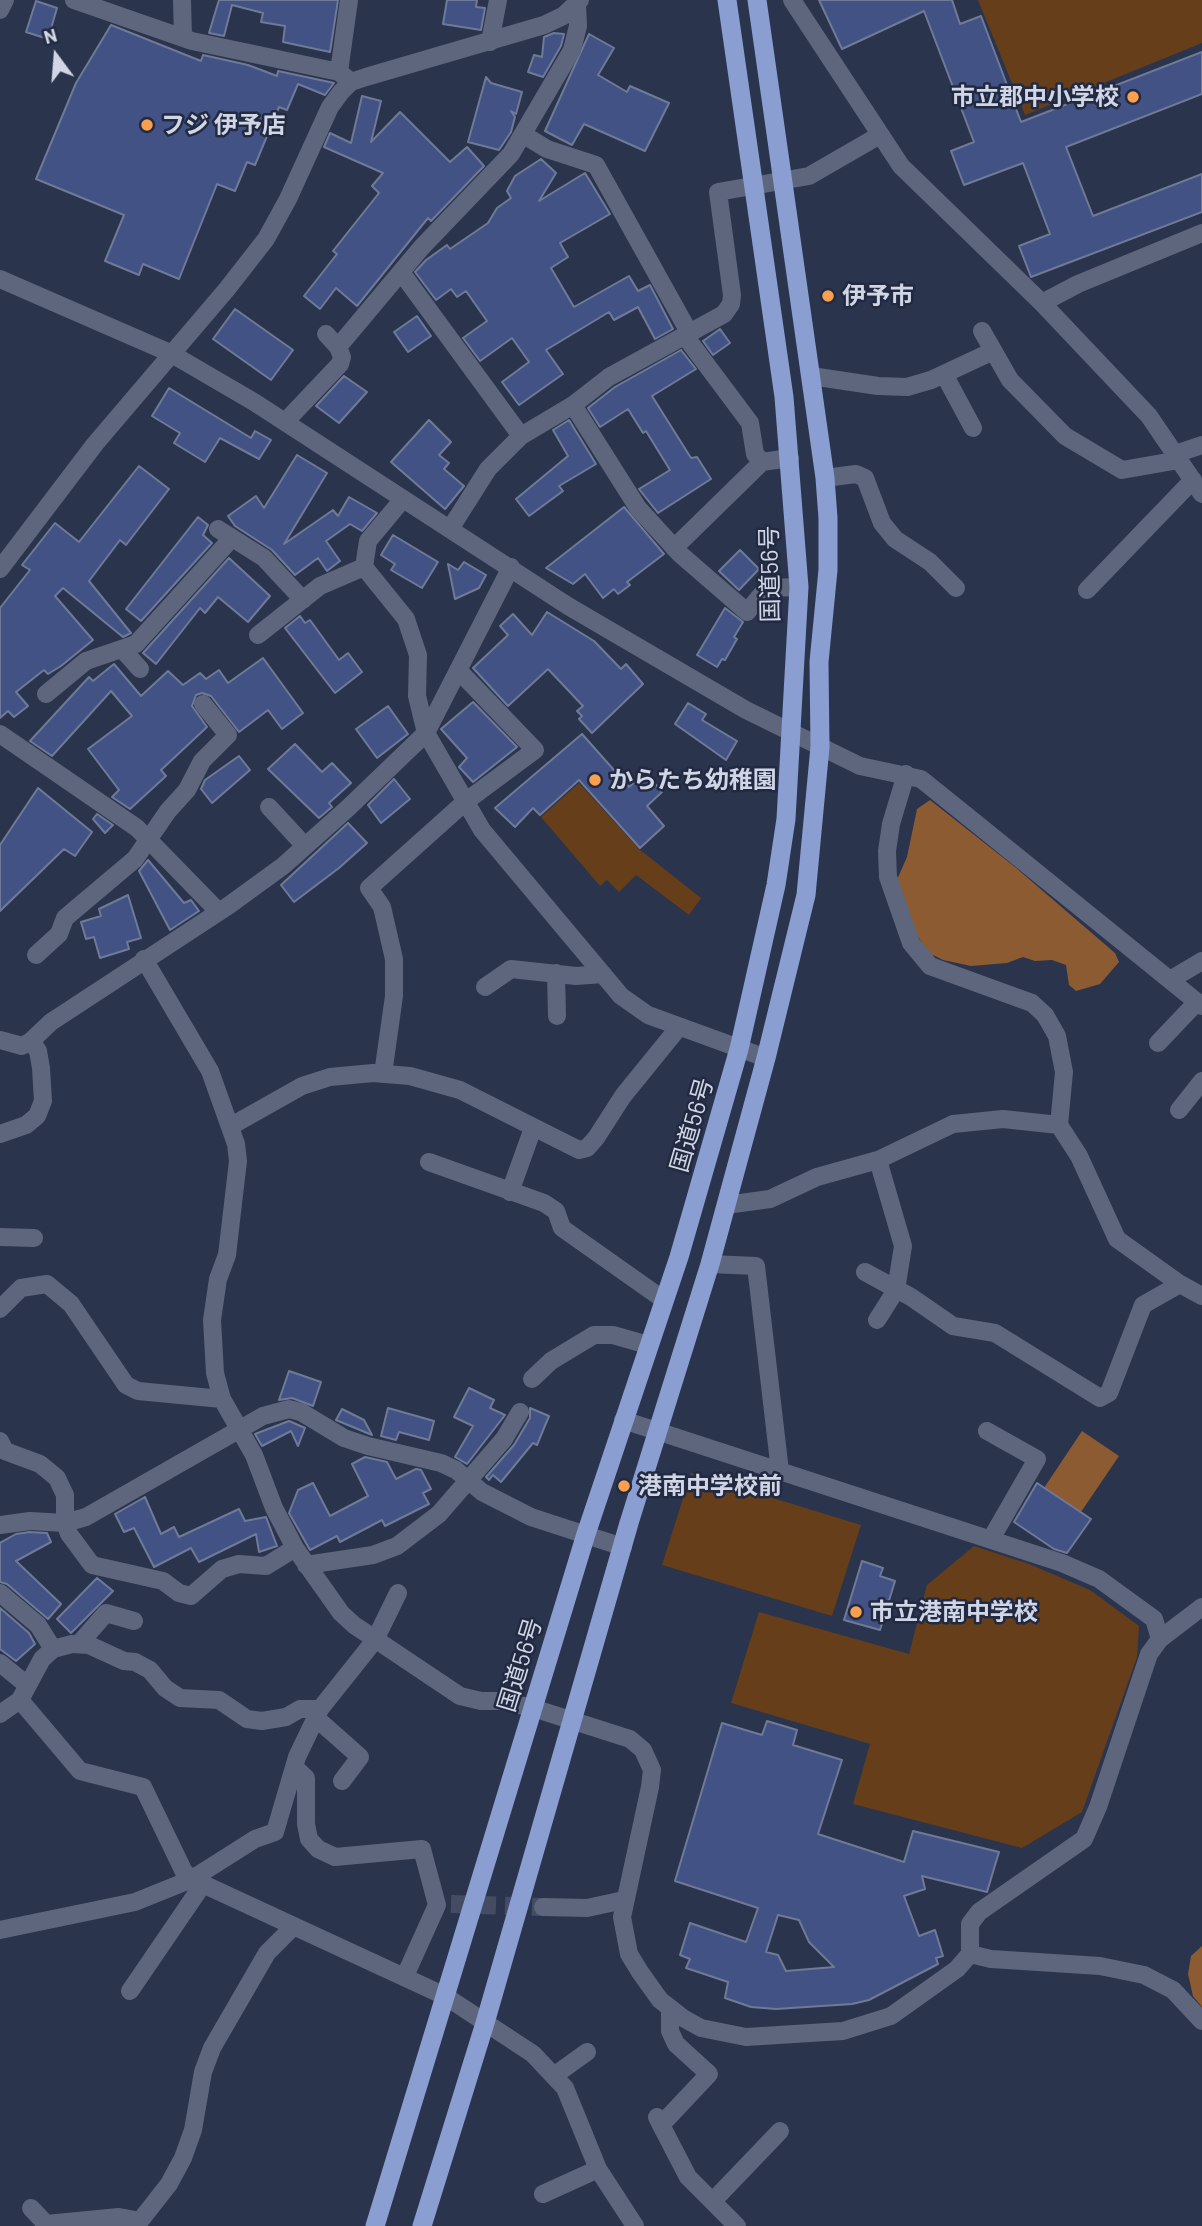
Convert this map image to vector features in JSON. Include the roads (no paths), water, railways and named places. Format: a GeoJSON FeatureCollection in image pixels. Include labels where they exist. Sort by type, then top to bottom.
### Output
{"type":"FeatureCollection","features":[{"type":"Feature","properties":{"kind":"highway","name":"国道56号"},"geometry":{"type":"LineString","coordinates":[[375,2226],[586,1534],[664,1300],[739,1049],[776,885],[786,819],[799,587],[790,458],[727,0]]}},
{"type":"Feature","properties":{"kind":"highway"},"geometry":{"type":"LineString","coordinates":[[422,2226],[485,2023],[623,1547],[710,1264],[766,1058],[806,895],[820,747],[819,662],[828,570],[825,478],[757,0]]}},
{"type":"Feature","properties":{"kind":"street"},"geometry":{"type":"LineString","coordinates":[[0,10],[5,0]]}},
{"type":"Feature","properties":{"kind":"street"},"geometry":{"type":"LineString","coordinates":[[74,0],[183,38],[345,77],[490,42],[544,25],[578,2]]}},
{"type":"Feature","properties":{"kind":"street"},"geometry":{"type":"LineString","coordinates":[[182,0],[183,38]]}},
{"type":"Feature","properties":{"kind":"street"},"geometry":{"type":"LineString","coordinates":[[0,569],[95,444],[266,239],[345,77],[349,0]]}},
{"type":"Feature","properties":{"kind":"street"},"geometry":{"type":"LineString","coordinates":[[490,42],[498,0]]}},
{"type":"Feature","properties":{"kind":"street"},"geometry":{"type":"LineString","coordinates":[[792,0],[901,166],[1042,303],[1149,416],[1197,487],[1087,590]]}},
{"type":"Feature","properties":{"kind":"street"},"geometry":{"type":"LineString","coordinates":[[285,422],[340,364],[342,357],[332,341],[512,154],[572,50],[578,26],[578,2]]}},
{"type":"Feature","properties":{"kind":"street"},"geometry":{"type":"LineString","coordinates":[[524,135],[547,149],[596,165],[687,335],[750,423],[755,454],[762,462]]}},
{"type":"Feature","properties":{"kind":"street"},"geometry":{"type":"LineString","coordinates":[[450,529],[488,469],[521,436],[573,405],[609,377],[724,314],[731,304],[731,284],[718,192],[783,183],[809,176],[880,135]]}},
{"type":"Feature","properties":{"kind":"street"},"geometry":{"type":"LineString","coordinates":[[1042,303],[1078,284],[1202,233]]}},
{"type":"Feature","properties":{"kind":"street"},"geometry":{"type":"LineString","coordinates":[[401,272],[521,436]]}},
{"type":"Feature","properties":{"kind":"street"},"geometry":{"type":"LineString","coordinates":[[0,279],[170,353],[285,422],[568,606],[747,710],[860,766],[921,779],[1199,1004],[1158,1043]]}},
{"type":"Feature","properties":{"kind":"street"},"geometry":{"type":"LineString","coordinates":[[982,331],[991,352],[1010,380],[1065,436],[1122,470],[1177,457],[1202,445]]}},
{"type":"Feature","properties":{"kind":"street"},"geometry":{"type":"LineString","coordinates":[[811,376],[878,386],[907,387],[944,374],[991,352]]}},
{"type":"Feature","properties":{"kind":"street"},"geometry":{"type":"LineString","coordinates":[[944,374],[973,428]]}},
{"type":"Feature","properties":{"kind":"street"},"geometry":{"type":"LineString","coordinates":[[573,405],[638,508],[674,548],[747,612],[767,588],[799,587]]}},
{"type":"Feature","properties":{"kind":"street"},"geometry":{"type":"LineString","coordinates":[[674,548],[762,462],[790,458]]}},
{"type":"Feature","properties":{"kind":"street"},"geometry":{"type":"LineString","coordinates":[[825,478],[856,474],[865,478],[882,523],[895,539],[930,562],[956,587]]}},
{"type":"Feature","properties":{"kind":"street"},"geometry":{"type":"LineString","coordinates":[[403,499],[368,541],[364,567],[406,620],[418,655],[417,696],[426,733],[465,803],[508,863],[621,996],[648,1014],[766,1058]]}},
{"type":"Feature","properties":{"kind":"street"},"geometry":{"type":"LineString","coordinates":[[46,694],[86,661],[136,644],[225,533],[264,558],[303,600]]}},
{"type":"Feature","properties":{"kind":"street"},"geometry":{"type":"LineString","coordinates":[[258,635],[320,586],[364,567]]}},
{"type":"Feature","properties":{"kind":"street"},"geometry":{"type":"LineString","coordinates":[[0,1040],[22,1046],[31,1041],[38,1031],[144,958],[219,912],[305,846],[426,733],[511,568]]}},
{"type":"Feature","properties":{"kind":"street"},"geometry":{"type":"LineString","coordinates":[[122,649],[140,669]]}},
{"type":"Feature","properties":{"kind":"street"},"geometry":{"type":"LineString","coordinates":[[383,1074],[394,996],[394,959],[382,907],[369,888],[465,803],[535,750],[459,671]]}},
{"type":"Feature","properties":{"kind":"street"},"geometry":{"type":"LineString","coordinates":[[36,955],[59,934],[65,918],[135,859],[187,790],[202,761],[228,735],[203,704]]}},
{"type":"Feature","properties":{"kind":"street"},"geometry":{"type":"LineString","coordinates":[[0,734],[149,839],[219,912]]}},
{"type":"Feature","properties":{"kind":"street"},"geometry":{"type":"LineString","coordinates":[[906,774],[891,824],[887,851],[888,877],[911,943],[930,965],[1032,1003],[1045,1015],[1057,1036],[1064,1072],[1059,1125],[1079,1156],[1117,1238],[1195,1288]]}},
{"type":"Feature","properties":{"kind":"street"},"geometry":{"type":"LineString","coordinates":[[269,807],[305,846]]}},
{"type":"Feature","properties":{"kind":"street"},"geometry":{"type":"LineString","coordinates":[[144,958],[210,1071],[231,1126],[238,1161],[227,1255],[218,1279],[212,1320],[215,1373],[222,1399],[254,1455],[274,1508],[295,1548],[341,1613],[375,1640],[460,1696],[533,1708],[630,1739],[643,1750],[652,1770],[622,1917],[629,1954],[649,1986],[670,2010],[701,2028],[746,2037],[843,2031],[891,2016],[943,1980],[971,1954],[970,1924],[979,1912],[1084,1839],[1098,1807],[1149,1654],[1160,1639],[1202,1607]]}},
{"type":"Feature","properties":{"kind":"street"},"geometry":{"type":"LineString","coordinates":[[1170,980],[1202,961]]}},
{"type":"Feature","properties":{"kind":"street"},"geometry":{"type":"LineString","coordinates":[[485,987],[511,969],[603,974]]}},
{"type":"Feature","properties":{"kind":"street"},"geometry":{"type":"LineString","coordinates":[[556,973],[557,1016]]}},
{"type":"Feature","properties":{"kind":"street"},"geometry":{"type":"LineString","coordinates":[[231,1126],[302,1086],[330,1077],[383,1074],[410,1076],[460,1090],[579,1150],[587,1147],[623,1096],[679,1027]]}},
{"type":"Feature","properties":{"kind":"street"},"geometry":{"type":"LineString","coordinates":[[0,1134],[26,1125],[37,1116],[43,1101],[44,1082],[38,1051],[31,1041]]}},
{"type":"Feature","properties":{"kind":"street"},"geometry":{"type":"LineString","coordinates":[[1179,1110],[1202,1082]]}},
{"type":"Feature","properties":{"kind":"street"},"geometry":{"type":"LineString","coordinates":[[726,1205],[771,1199],[817,1177],[878,1160],[953,1124],[1003,1119],[1059,1125]]}},
{"type":"Feature","properties":{"kind":"street"},"geometry":{"type":"LineString","coordinates":[[510,1192],[533,1128]]}},
{"type":"Feature","properties":{"kind":"street"},"geometry":{"type":"LineString","coordinates":[[877,1321],[896,1290],[903,1245],[878,1160]]}},
{"type":"Feature","properties":{"kind":"street"},"geometry":{"type":"LineString","coordinates":[[429,1162],[544,1203],[556,1211],[562,1228],[664,1300]]}},
{"type":"Feature","properties":{"kind":"street"},"geometry":{"type":"LineString","coordinates":[[0,1237],[34,1238]]}},
{"type":"Feature","properties":{"kind":"street"},"geometry":{"type":"LineString","coordinates":[[710,1264],[756,1266],[780,1471]]}},
{"type":"Feature","properties":{"kind":"street"},"geometry":{"type":"LineString","coordinates":[[865,1272],[954,1326],[995,1333],[1100,1398],[1109,1393],[1143,1304],[1195,1288]]}},
{"type":"Feature","properties":{"kind":"street"},"geometry":{"type":"LineString","coordinates":[[0,1309],[21,1288],[47,1284],[71,1304],[126,1385],[138,1391],[222,1399]]}},
{"type":"Feature","properties":{"kind":"street"},"geometry":{"type":"LineString","coordinates":[[533,1379],[551,1362],[594,1335],[613,1335],[648,1345]]}},
{"type":"Feature","properties":{"kind":"street"},"geometry":{"type":"LineString","coordinates":[[0,1525],[30,1521],[65,1523],[86,1517],[263,1416],[289,1409],[309,1416],[344,1438],[442,1463],[482,1492],[531,1517],[623,1547]]}},
{"type":"Feature","properties":{"kind":"street"},"geometry":{"type":"LineString","coordinates":[[306,1565],[373,1555],[397,1546],[439,1514],[504,1440],[520,1412]]}},
{"type":"Feature","properties":{"kind":"street"},"geometry":{"type":"LineString","coordinates":[[623,1420],[991,1539],[1100,1579],[1154,1619],[1160,1639]]}},
{"type":"Feature","properties":{"kind":"street"},"geometry":{"type":"LineString","coordinates":[[988,1431],[1037,1459],[991,1539]]}},
{"type":"Feature","properties":{"kind":"street"},"geometry":{"type":"LineString","coordinates":[[0,1441],[5,1451],[40,1464],[57,1478],[65,1495],[65,1523],[69,1534],[92,1565],[163,1581],[179,1593],[191,1596],[222,1569],[239,1564],[266,1566],[295,1548]]}},
{"type":"Feature","properties":{"kind":"street"},"geometry":{"type":"LineString","coordinates":[[0,1593],[38,1625],[53,1649]]}},
{"type":"Feature","properties":{"kind":"street"},"geometry":{"type":"LineString","coordinates":[[0,1930],[135,1902],[198,1881],[255,1839],[275,1832],[294,1767],[318,1714],[375,1640],[398,1593]]}},
{"type":"Feature","properties":{"kind":"street"},"geometry":{"type":"LineString","coordinates":[[79,1644],[106,1613],[134,1621]]}},
{"type":"Feature","properties":{"kind":"street"},"geometry":{"type":"LineString","coordinates":[[0,1714],[23,1692],[33,1671],[53,1649],[89,1645],[150,1670],[165,1688],[180,1698],[219,1700],[247,1719],[262,1721],[286,1717],[300,1709],[318,1714],[360,1757],[342,1781]]}},
{"type":"Feature","properties":{"kind":"street"},"geometry":{"type":"LineString","coordinates":[[0,1663],[79,1771],[143,1787],[184,1872],[293,1927],[445,1996],[513,2038],[555,2075],[565,2088],[598,2169],[635,2226]]}},
{"type":"Feature","properties":{"kind":"street"},"geometry":{"type":"LineString","coordinates":[[294,1767],[306,1778],[306,1824],[309,1839],[318,1849],[335,1857],[422,1849],[444,1905],[405,1976]]}},
{"type":"Feature","properties":{"kind":"street"},"geometry":{"type":"LineString","coordinates":[[130,1991],[198,1881]]}},
{"type":"Feature","properties":{"kind":"street"},"geometry":{"type":"LineString","coordinates":[[543,1907],[587,1908],[624,1900]]}},
{"type":"Feature","properties":{"kind":"street"},"geometry":{"type":"LineString","coordinates":[[32,2208],[46,2224],[119,2217],[138,2224],[169,2184],[183,2158],[193,2130],[203,2072],[212,2048],[267,1953],[293,1927]]}},
{"type":"Feature","properties":{"kind":"street"},"geometry":{"type":"LineString","coordinates":[[971,1954],[991,1959],[1100,1966],[1144,1975],[1173,1990],[1202,2021]]}},
{"type":"Feature","properties":{"kind":"street"},"geometry":{"type":"LineString","coordinates":[[670,2010],[670,2031],[676,2044],[709,2074],[659,2121],[688,2177],[737,2226]]}},
{"type":"Feature","properties":{"kind":"street"},"geometry":{"type":"LineString","coordinates":[[555,2075],[587,2052]]}},
{"type":"Feature","properties":{"kind":"street"},"geometry":{"type":"LineString","coordinates":[[713,2201],[780,2131]]}},
{"type":"Feature","properties":{"kind":"street"},"geometry":{"type":"LineString","coordinates":[[543,2194],[598,2169]]}},
{"type":"Feature","properties":{"kind":"tunnel"},"geometry":{"type":"LineString","coordinates":[[451,1904],[543,1907]]}},
{"type":"Feature","properties":{"kind":"place","name":"市立郡中小学校"},"geometry":{"type":"Point","coordinates":[1133,97]}},
{"type":"Feature","properties":{"kind":"place","name":"フジ 伊予店"},"geometry":{"type":"Point","coordinates":[147,125]}},
{"type":"Feature","properties":{"kind":"place","name":"伊予市"},"geometry":{"type":"Point","coordinates":[828,296]}},
{"type":"Feature","properties":{"kind":"place","name":"からたち幼稚園"},"geometry":{"type":"Point","coordinates":[595,780]}},
{"type":"Feature","properties":{"kind":"place","name":"港南中学校前"},"geometry":{"type":"Point","coordinates":[624,1486]}},
{"type":"Feature","properties":{"kind":"place","name":"市立港南中学校"},"geometry":{"type":"Point","coordinates":[856,1612]}}]}
